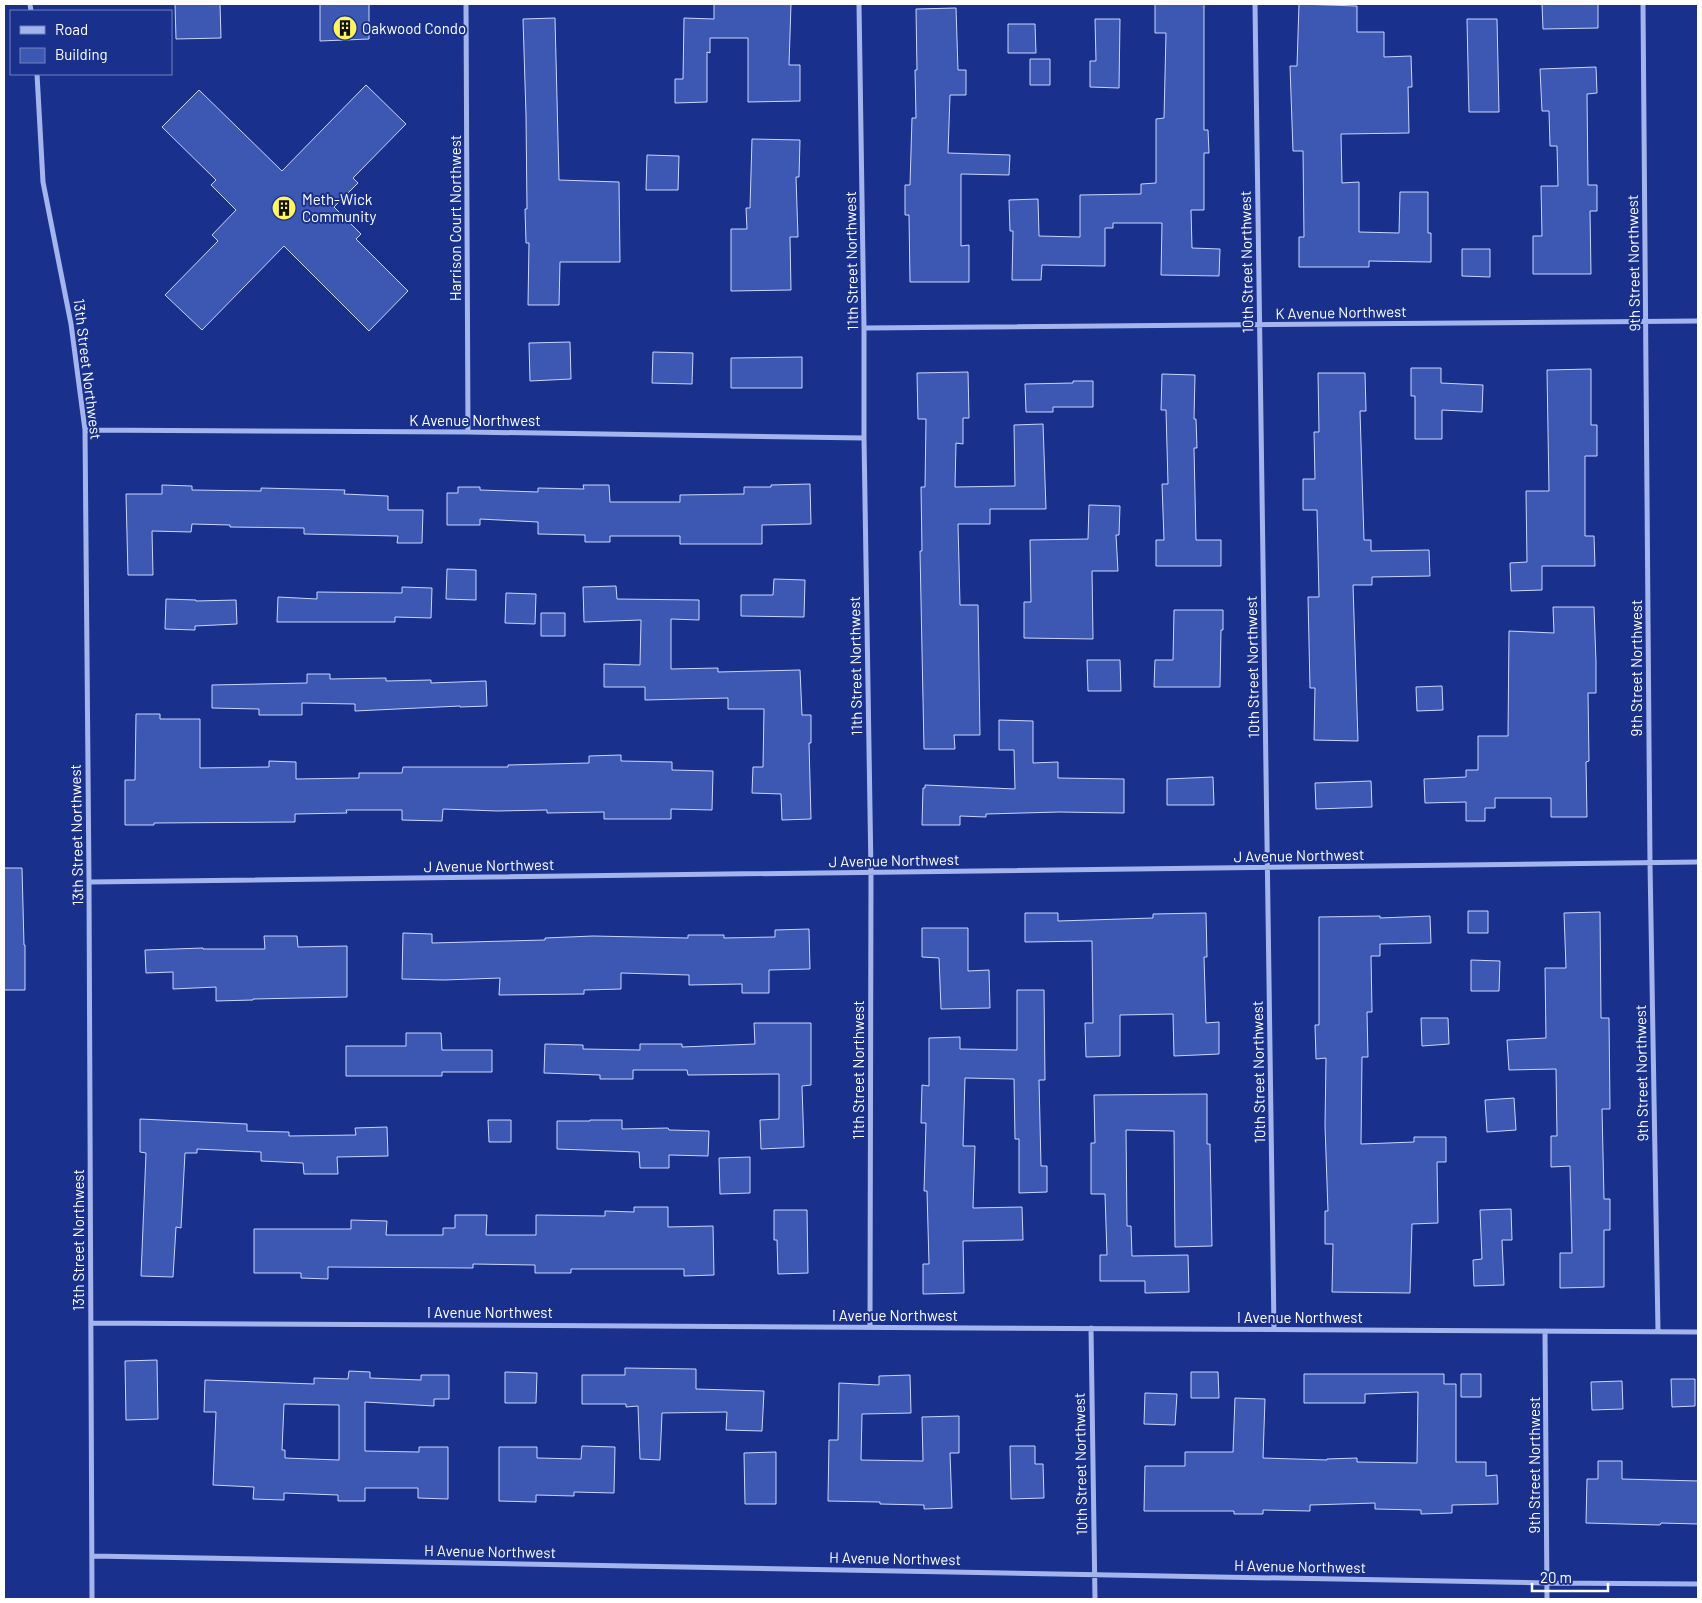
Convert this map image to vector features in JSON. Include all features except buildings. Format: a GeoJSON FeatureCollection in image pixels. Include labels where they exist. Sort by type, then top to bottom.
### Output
{"type":"FeatureCollection","features":[{"type":"Feature","properties":{"kind":"street","name":"Harrison Court Northwest"},"geometry":{"type":"LineString","coordinates":[[466,4],[468,432]]}},
{"type":"Feature","properties":{"kind":"street","name":"11th Street Northwest"},"geometry":{"type":"LineString","coordinates":[[859,4],[871,872],[870,1327]]}},
{"type":"Feature","properties":{"kind":"street","name":"10th Street Northwest"},"geometry":{"type":"LineString","coordinates":[[1255,4],[1274,1329]]}},
{"type":"Feature","properties":{"kind":"street","name":"9th Street Northwest"},"geometry":{"type":"LineString","coordinates":[[1643,4],[1650,863],[1658,1331]]}},
{"type":"Feature","properties":{"kind":"street","name":"13th Street Northwest"},"geometry":{"type":"LineString","coordinates":[[37,75],[43,182],[71,324],[85,430],[92,1599]]}},
{"type":"Feature","properties":{"kind":"street","name":"K Avenue Northwest"},"geometry":{"type":"LineString","coordinates":[[864,328],[1698,321]]}},
{"type":"Feature","properties":{"kind":"street","name":"K Avenue Northwest"},"geometry":{"type":"LineString","coordinates":[[85,430],[468,432],[864,438]]}},
{"type":"Feature","properties":{"kind":"street","name":"J Avenue Northwest"},"geometry":{"type":"LineString","coordinates":[[89,882],[1698,862]]}},
{"type":"Feature","properties":{"kind":"street","name":"I Avenue Northwest"},"geometry":{"type":"LineString","coordinates":[[91,1323],[1698,1332]]}},
{"type":"Feature","properties":{"kind":"street","name":"10th Street Northwest"},"geometry":{"type":"LineString","coordinates":[[1091,1328],[1095,1599]]}},
{"type":"Feature","properties":{"kind":"street","name":"9th Street Northwest"},"geometry":{"type":"LineString","coordinates":[[1546,1331],[1547,1599]]}},
{"type":"Feature","properties":{"kind":"street","name":"H Avenue Northwest"},"geometry":{"type":"LineString","coordinates":[[92,1556],[1547,1583],[1698,1584]]}},
{"type":"Feature","properties":{"kind":"place","name":"Oakwood Condo"},"geometry":{"type":"Point","coordinates":[345,28]}},
{"type":"Feature","properties":{"kind":"place","name":"Meth-Wick Community"},"geometry":{"type":"Point","coordinates":[284,208]}}]}
